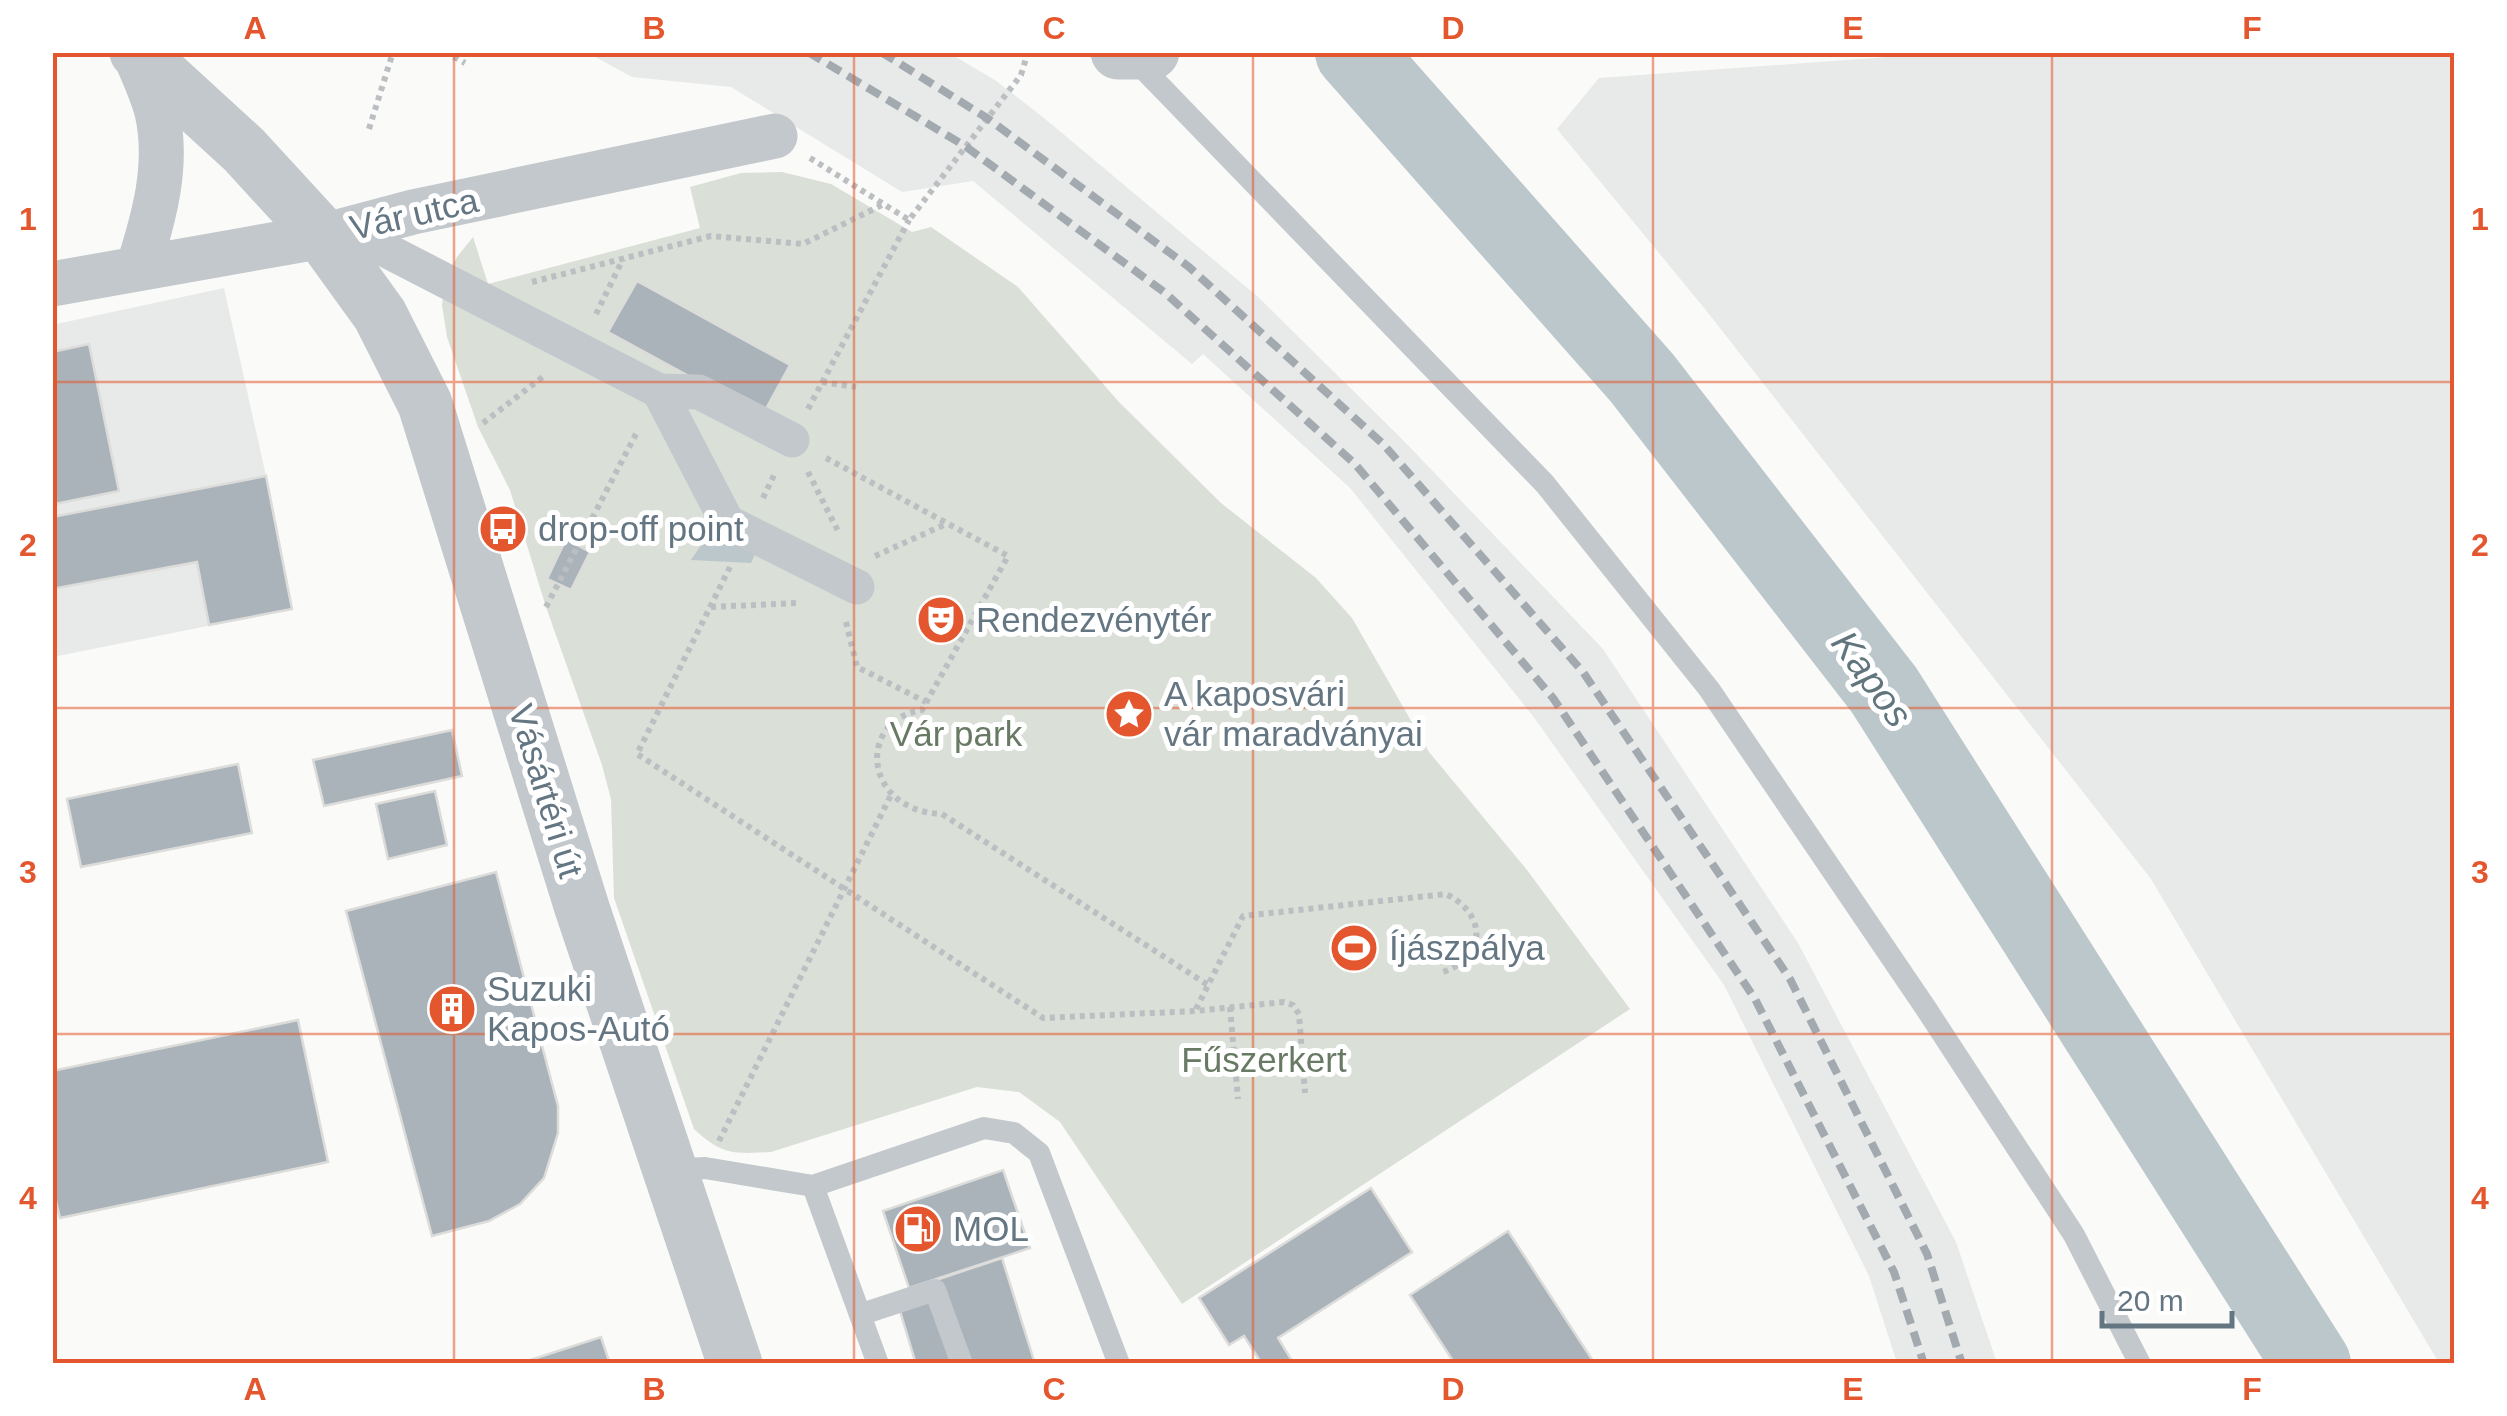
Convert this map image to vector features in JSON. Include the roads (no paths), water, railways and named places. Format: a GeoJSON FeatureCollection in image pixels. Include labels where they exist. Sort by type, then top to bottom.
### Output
{"type":"FeatureCollection","features":[{"type":"Feature","properties":{"kind":"street","name":"Vásártéri út"},"geometry":{"type":"LineString","coordinates":[[136,52],[335,233],[424,404],[582,908],[687,1169],[734,1364]]}},
{"type":"Feature","properties":{"kind":"street"},"geometry":{"type":"LineString","coordinates":[[136,52],[157,112],[162,165],[154,218],[138,268]]}},
{"type":"Feature","properties":{"kind":"street","name":"Vár utca"},"geometry":{"type":"LineString","coordinates":[[52,284],[335,233],[774,136]]}},
{"type":"Feature","properties":{"kind":"street"},"geometry":{"type":"LineString","coordinates":[[335,233],[477,296],[658,392],[699,392],[792,440]]}},
{"type":"Feature","properties":{"kind":"street"},"geometry":{"type":"LineString","coordinates":[[658,392],[727,522],[855,590]]}},
{"type":"Feature","properties":{"kind":"lane"},"geometry":{"type":"LineString","coordinates":[[1134,53],[1545,484],[1709,689],[2074,1235],[2140,1364]]}},
{"type":"Feature","properties":{"kind":"lane"},"geometry":{"type":"LineString","coordinates":[[687,1169],[813,1186],[984,1128],[1014,1133],[1039,1153],[1118,1364]]}},
{"type":"Feature","properties":{"kind":"lane"},"geometry":{"type":"LineString","coordinates":[[813,1186],[878,1364]]}},
{"type":"Feature","properties":{"kind":"lane"},"geometry":{"type":"LineString","coordinates":[[862,1314],[935,1290],[962,1364]]}},
{"type":"Feature","properties":{"kind":"waterway","name":"Kapos"},"geometry":{"type":"LineString","coordinates":[[1354,52],[1642,378],[1884,690],[2312,1364]]}},
{"type":"Feature","properties":{"kind":"railway"},"geometry":{"type":"LineString","coordinates":[[808,52],[965,146],[1164,292],[1355,464],[1553,698],[1755,999],[1894,1272],[1924,1364]]}},
{"type":"Feature","properties":{"kind":"railway"},"geometry":{"type":"LineString","coordinates":[[881,52],[987,118],[1189,267],[1383,444],[1583,672],[1790,979],[1927,1254],[1962,1364]]}},
{"type":"Feature","properties":{"kind":"place","name":"drop-off point"},"geometry":{"type":"Point","coordinates":[503,529]}},
{"type":"Feature","properties":{"kind":"place","name":"Rendezvénytér"},"geometry":{"type":"Point","coordinates":[941,620]}},
{"type":"Feature","properties":{"kind":"place","name":"A kaposvári vár maradványai"},"geometry":{"type":"Point","coordinates":[1129,714]}},
{"type":"Feature","properties":{"kind":"place","name":"Íjászpálya"},"geometry":{"type":"Point","coordinates":[1354,948]}},
{"type":"Feature","properties":{"kind":"place","name":"Suzuki Kapos-Autó"},"geometry":{"type":"Point","coordinates":[452,1009]}},
{"type":"Feature","properties":{"kind":"place","name":"MOL"},"geometry":{"type":"Point","coordinates":[918,1229]}},
{"type":"Feature","properties":{"kind":"park label","name":"Vár park"},"geometry":{"type":"Point","coordinates":[956,734]}},
{"type":"Feature","properties":{"kind":"park label","name":"Fűszerkert"},"geometry":{"type":"Point","coordinates":[1264,1060]}}]}
